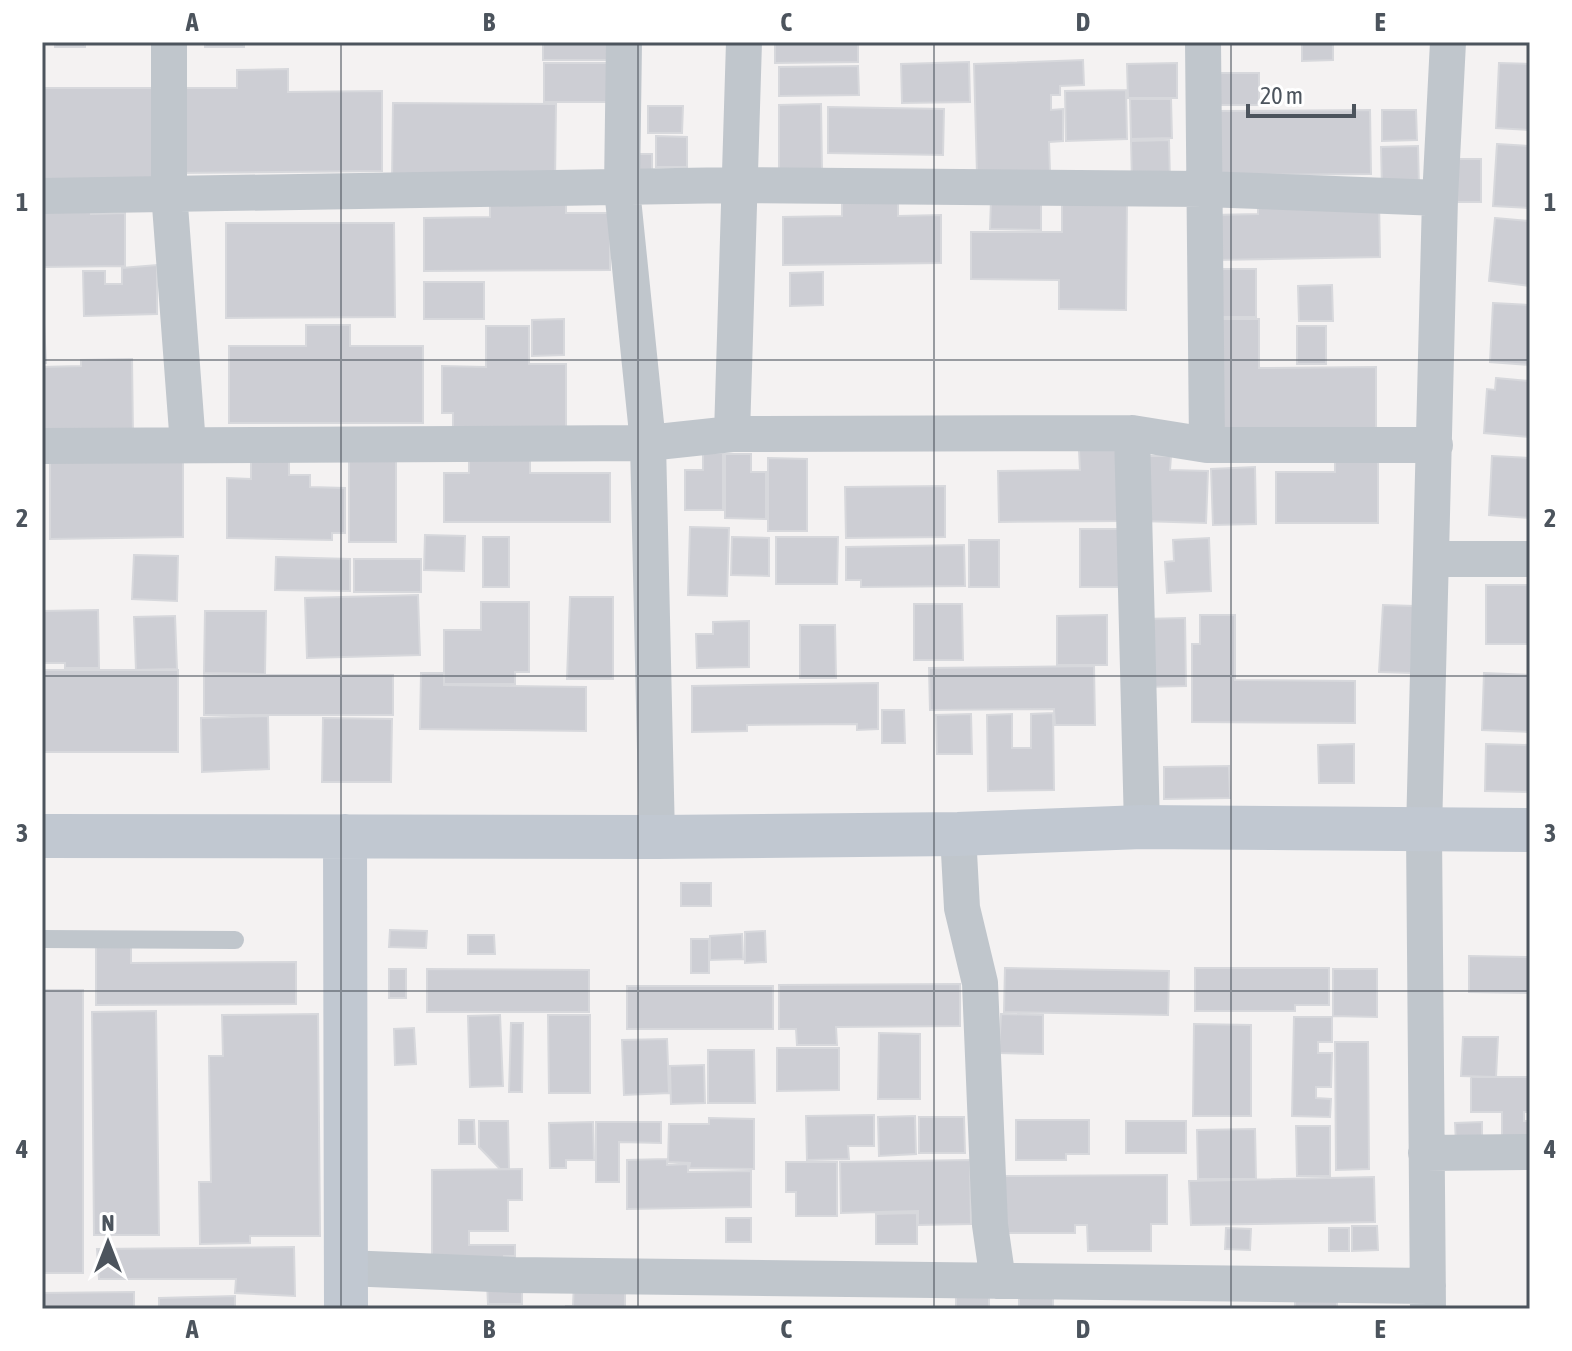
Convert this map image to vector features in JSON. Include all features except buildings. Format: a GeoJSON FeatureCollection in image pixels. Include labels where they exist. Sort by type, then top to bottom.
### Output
{"type":"FeatureCollection","features":[{"type":"Feature","properties":{"kind":"street"},"geometry":{"type":"LineString","coordinates":[[169,42],[169,192],[188,445]]}},
{"type":"Feature","properties":{"kind":"street"},"geometry":{"type":"LineString","coordinates":[[624,42],[622,189],[648,443],[657,837]]}},
{"type":"Feature","properties":{"kind":"street"},"geometry":{"type":"LineString","coordinates":[[732,434],[744,42]]}},
{"type":"Feature","properties":{"kind":"street"},"geometry":{"type":"LineString","coordinates":[[1203,42],[1207,445]]}},
{"type":"Feature","properties":{"kind":"street"},"geometry":{"type":"LineString","coordinates":[[345,836],[346,1288],[515,1275],[998,1281],[1070,1295],[1428,1297],[1424,831],[1440,198],[1448,42]]}},
{"type":"Feature","properties":{"kind":"street"},"geometry":{"type":"LineString","coordinates":[[42,196],[738,185],[1204,189],[1440,198]]}},
{"type":"Feature","properties":{"kind":"street"},"geometry":{"type":"LineString","coordinates":[[42,446],[648,443],[732,434],[1132,433],[1207,445],[1435,445]]}},
{"type":"Feature","properties":{"kind":"street"},"geometry":{"type":"LineString","coordinates":[[1132,433],[1142,827]]}},
{"type":"Feature","properties":{"kind":"street"},"geometry":{"type":"LineString","coordinates":[[1433,559],[1530,559]]}},
{"type":"Feature","properties":{"kind":"street"},"geometry":{"type":"LineString","coordinates":[[42,836],[657,837],[958,834],[1142,827],[1530,830]]}},
{"type":"Feature","properties":{"kind":"street"},"geometry":{"type":"LineString","coordinates":[[958,834],[962,908],[980,983],[990,1225],[998,1281]]}},
{"type":"Feature","properties":{"kind":"street"},"geometry":{"type":"LineString","coordinates":[[1426,1153],[1530,1152]]}},
{"type":"Feature","properties":{"kind":"lane"},"geometry":{"type":"LineString","coordinates":[[42,939],[235,940]]}}]}
